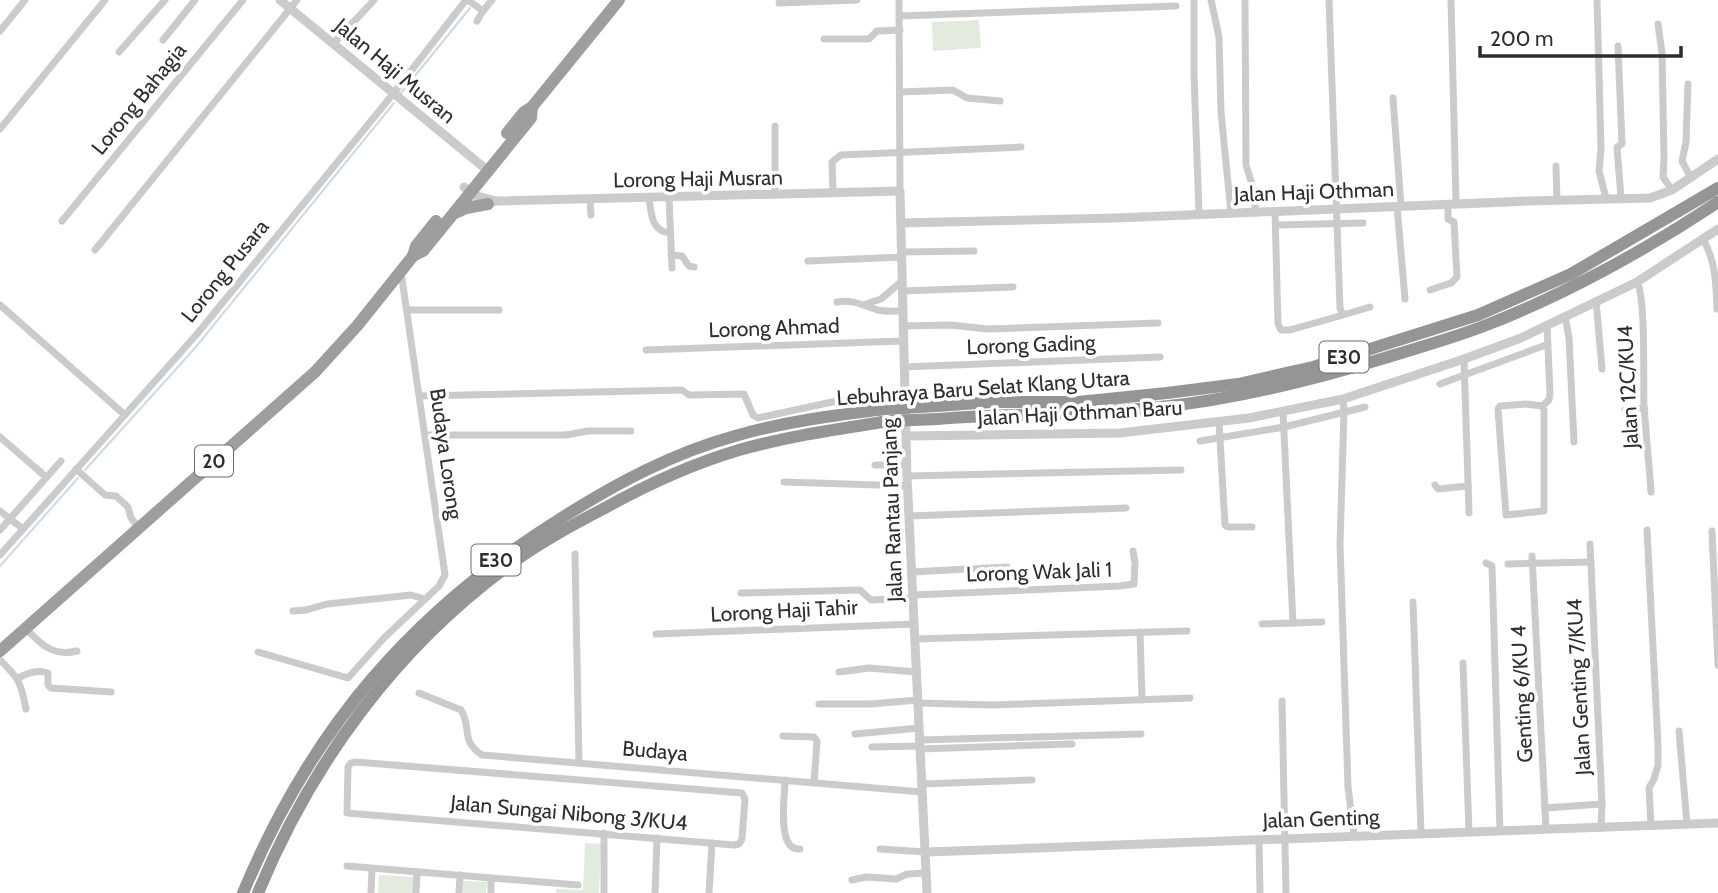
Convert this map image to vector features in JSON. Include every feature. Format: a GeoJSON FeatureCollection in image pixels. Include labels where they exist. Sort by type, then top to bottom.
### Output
{"type":"FeatureCollection","features":[{"type":"Feature","properties":{"kind":"highway","name":"20"},"geometry":{"type":"LineString","coordinates":[[0,651],[315,372],[401,271],[413,256],[416,246],[482,172],[524,112],[532,107],[619,0]]}},
{"type":"Feature","properties":{"kind":"highway"},"geometry":{"type":"LineString","coordinates":[[452,214],[491,201],[480,190],[482,172]]}},
{"type":"Feature","properties":{"kind":"highway","name":"Lebuhraya Baru Selat Klang Utara"},"geometry":{"type":"LineString","coordinates":[[937,412],[991,402],[1078,402],[1167,393],[1238,384],[1313,367],[1478,315],[1593,261],[1718,188]]}},
{"type":"Feature","properties":{"kind":"highway","name":"20"},"geometry":{"type":"LineString","coordinates":[[413,256],[423,251],[452,214],[465,192]]}},
{"type":"Feature","properties":{"kind":"highway","name":"Lebuhraya Baru Selat Klang Utara"},"geometry":{"type":"LineString","coordinates":[[243,893],[260,852],[293,789],[338,721],[405,641],[488,566],[616,484],[675,456],[734,436],[791,424],[937,412],[991,415],[1077,414],[1162,407],[1317,379],[1484,326],[1578,283],[1689,222],[1718,202]]}},
{"type":"Feature","properties":{"kind":"highway","name":"Lebuhraya Baru Selat Klang Utara"},"geometry":{"type":"LineString","coordinates":[[258,893],[273,856],[304,795],[363,707],[441,622],[513,562],[559,532],[678,472],[737,451],[888,415]]}},
{"type":"Feature","properties":{"kind":"street"},"geometry":{"type":"LineString","coordinates":[[0,31],[25,0]]}},
{"type":"Feature","properties":{"kind":"street"},"geometry":{"type":"LineString","coordinates":[[0,129],[105,0]]}},
{"type":"Feature","properties":{"kind":"street"},"geometry":{"type":"LineString","coordinates":[[119,52],[165,0]]}},
{"type":"Feature","properties":{"kind":"street"},"geometry":{"type":"LineString","coordinates":[[163,40],[195,0]]}},
{"type":"Feature","properties":{"kind":"street","name":"Lorong Bahagia"},"geometry":{"type":"LineString","coordinates":[[62,221],[243,0]]}},
{"type":"Feature","properties":{"kind":"street","name":"Jalan Haji Musran"},"geometry":{"type":"LineString","coordinates":[[280,0],[482,172]]}},
{"type":"Feature","properties":{"kind":"street"},"geometry":{"type":"LineString","coordinates":[[95,250],[297,0]]}},
{"type":"Feature","properties":{"kind":"street"},"geometry":{"type":"LineString","coordinates":[[334,44],[374,0]]}},
{"type":"Feature","properties":{"kind":"street"},"geometry":{"type":"LineString","coordinates":[[477,22],[492,0]]}},
{"type":"Feature","properties":{"kind":"street"},"geometry":{"type":"LineString","coordinates":[[779,3],[857,0]]}},
{"type":"Feature","properties":{"kind":"street","name":"Jalan Rantau Panjang"},"geometry":{"type":"LineString","coordinates":[[899,0],[901,255],[907,481],[927,893]]}},
{"type":"Feature","properties":{"kind":"street"},"geometry":{"type":"LineString","coordinates":[[1194,0],[1199,214]]}},
{"type":"Feature","properties":{"kind":"street"},"geometry":{"type":"LineString","coordinates":[[1211,0],[1219,37],[1221,112],[1231,213]]}},
{"type":"Feature","properties":{"kind":"street"},"geometry":{"type":"LineString","coordinates":[[1245,0],[1246,165],[1256,212]]}},
{"type":"Feature","properties":{"kind":"street"},"geometry":{"type":"LineString","coordinates":[[1329,0],[1335,223],[1340,308],[1343,315]]}},
{"type":"Feature","properties":{"kind":"street"},"geometry":{"type":"LineString","coordinates":[[1430,290],[1451,283],[1457,277],[1454,222],[1448,219],[1452,204],[1451,0]]}},
{"type":"Feature","properties":{"kind":"street"},"geometry":{"type":"LineString","coordinates":[[1597,0],[1601,149],[1599,171],[1606,198]]}},
{"type":"Feature","properties":{"kind":"street"},"geometry":{"type":"LineString","coordinates":[[462,1],[483,11]]}},
{"type":"Feature","properties":{"kind":"street","name":"Lorong Pusara"},"geometry":{"type":"LineString","coordinates":[[0,555],[197,334],[393,94],[462,1]]}},
{"type":"Feature","properties":{"kind":"street"},"geometry":{"type":"LineString","coordinates":[[899,16],[1176,6]]}},
{"type":"Feature","properties":{"kind":"street"},"geometry":{"type":"LineString","coordinates":[[1658,24],[1662,53],[1662,173],[1672,190]]}},
{"type":"Feature","properties":{"kind":"street"},"geometry":{"type":"LineString","coordinates":[[824,39],[869,39],[877,31],[900,30]]}},
{"type":"Feature","properties":{"kind":"street"},"geometry":{"type":"LineString","coordinates":[[1618,46],[1622,144],[1617,147],[1621,198]]}},
{"type":"Feature","properties":{"kind":"street"},"geometry":{"type":"LineString","coordinates":[[1688,84],[1686,142],[1682,161],[1691,178]]}},
{"type":"Feature","properties":{"kind":"street"},"geometry":{"type":"LineString","coordinates":[[900,92],[953,90],[967,98],[1000,102]]}},
{"type":"Feature","properties":{"kind":"street"},"geometry":{"type":"LineString","coordinates":[[1393,98],[1405,299]]}},
{"type":"Feature","properties":{"kind":"street"},"geometry":{"type":"LineString","coordinates":[[775,126],[775,195]]}},
{"type":"Feature","properties":{"kind":"street"},"geometry":{"type":"LineString","coordinates":[[832,193],[832,162],[841,155],[1021,147]]}},
{"type":"Feature","properties":{"kind":"street","name":"Jalan Haji Othman"},"geometry":{"type":"LineString","coordinates":[[901,222],[1650,198],[1672,190],[1718,159]]}},
{"type":"Feature","properties":{"kind":"street"},"geometry":{"type":"LineString","coordinates":[[1556,166],[1557,200]]}},
{"type":"Feature","properties":{"kind":"street","name":"Lorong Haji Musran"},"geometry":{"type":"LineString","coordinates":[[465,192],[476,203],[900,191]]}},
{"type":"Feature","properties":{"kind":"street"},"geometry":{"type":"LineString","coordinates":[[649,197],[651,218],[656,227],[662,232],[670,233]]}},
{"type":"Feature","properties":{"kind":"street"},"geometry":{"type":"LineString","coordinates":[[669,197],[671,268]]}},
{"type":"Feature","properties":{"kind":"street"},"geometry":{"type":"LineString","coordinates":[[590,199],[591,215]]}},
{"type":"Feature","properties":{"kind":"street"},"geometry":{"type":"LineString","coordinates":[[1275,211],[1278,324],[1281,330],[1290,330],[1370,307]]}},
{"type":"Feature","properties":{"kind":"street"},"geometry":{"type":"LineString","coordinates":[[1276,225],[1363,223]]}},
{"type":"Feature","properties":{"kind":"street","name":"Jalan Haji Othman Baru"},"geometry":{"type":"LineString","coordinates":[[907,436],[1120,433],[1219,422],[1343,399],[1464,359],[1547,325],[1637,282],[1718,229]]}},
{"type":"Feature","properties":{"kind":"street"},"geometry":{"type":"LineString","coordinates":[[1703,239],[1712,254],[1717,309]]}},
{"type":"Feature","properties":{"kind":"street"},"geometry":{"type":"LineString","coordinates":[[808,261],[974,251]]}},
{"type":"Feature","properties":{"kind":"street"},"geometry":{"type":"LineString","coordinates":[[671,255],[682,256],[689,266],[694,267]]}},
{"type":"Feature","properties":{"kind":"street","name":"Budaya Lorong"},"geometry":{"type":"LineString","coordinates":[[258,652],[348,678],[439,586],[445,575],[401,271]]}},
{"type":"Feature","properties":{"kind":"street"},"geometry":{"type":"LineString","coordinates":[[866,304],[881,299],[902,281]]}},
{"type":"Feature","properties":{"kind":"street","name":"Jalan 12C/KU4"},"geometry":{"type":"LineString","coordinates":[[1637,282],[1640,286],[1642,311],[1644,408],[1651,492]]}},
{"type":"Feature","properties":{"kind":"street"},"geometry":{"type":"LineString","coordinates":[[902,291],[1013,287]]}},
{"type":"Feature","properties":{"kind":"street"},"geometry":{"type":"LineString","coordinates":[[1596,301],[1602,369]]}},
{"type":"Feature","properties":{"kind":"street"},"geometry":{"type":"LineString","coordinates":[[837,302],[866,304],[882,311],[903,311]]}},
{"type":"Feature","properties":{"kind":"street"},"geometry":{"type":"LineString","coordinates":[[0,305],[125,415]]}},
{"type":"Feature","properties":{"kind":"street"},"geometry":{"type":"LineString","coordinates":[[408,310],[499,310]]}},
{"type":"Feature","properties":{"kind":"street"},"geometry":{"type":"LineString","coordinates":[[1565,316],[1569,338],[1574,442]]}},
{"type":"Feature","properties":{"kind":"street"},"geometry":{"type":"LineString","coordinates":[[903,326],[950,325],[988,329],[1158,323]]}},
{"type":"Feature","properties":{"kind":"street"},"geometry":{"type":"LineString","coordinates":[[1542,406],[1544,512],[1506,514],[1498,410],[1500,406],[1542,406],[1549,401],[1547,325]]}},
{"type":"Feature","properties":{"kind":"street","name":"Lorong Ahmad"},"geometry":{"type":"LineString","coordinates":[[646,350],[903,341]]}},
{"type":"Feature","properties":{"kind":"street"},"geometry":{"type":"LineString","coordinates":[[1440,384],[1546,345]]}},
{"type":"Feature","properties":{"kind":"street","name":"Lorong Gading"},"geometry":{"type":"LineString","coordinates":[[904,367],[1160,357]]}},
{"type":"Feature","properties":{"kind":"street"},"geometry":{"type":"LineString","coordinates":[[1464,359],[1469,513]]}},
{"type":"Feature","properties":{"kind":"street"},"geometry":{"type":"LineString","coordinates":[[420,396],[682,390],[689,395],[744,394],[752,415],[758,418],[832,402],[905,392]]}},
{"type":"Feature","properties":{"kind":"street"},"geometry":{"type":"LineString","coordinates":[[1343,399],[1345,411],[1340,544],[1348,787],[1354,835]]}},
{"type":"Feature","properties":{"kind":"street"},"geometry":{"type":"LineString","coordinates":[[1200,441],[1284,426],[1364,407]]}},
{"type":"Feature","properties":{"kind":"street"},"geometry":{"type":"LineString","coordinates":[[1625,410],[1644,408]]}},
{"type":"Feature","properties":{"kind":"street"},"geometry":{"type":"LineString","coordinates":[[1283,412],[1293,623]]}},
{"type":"Feature","properties":{"kind":"street"},"geometry":{"type":"LineString","coordinates":[[1219,422],[1225,525],[1252,527]]}},
{"type":"Feature","properties":{"kind":"street"},"geometry":{"type":"LineString","coordinates":[[426,435],[566,435],[588,431],[631,431]]}},
{"type":"Feature","properties":{"kind":"street"},"geometry":{"type":"LineString","coordinates":[[0,437],[46,477]]}},
{"type":"Feature","properties":{"kind":"street"},"geometry":{"type":"LineString","coordinates":[[0,530],[61,461]]}},
{"type":"Feature","properties":{"kind":"street"},"geometry":{"type":"LineString","coordinates":[[875,465],[907,465]]}},
{"type":"Feature","properties":{"kind":"street"},"geometry":{"type":"LineString","coordinates":[[76,469],[102,493],[116,496],[128,507],[131,518],[139,527]]}},
{"type":"Feature","properties":{"kind":"street"},"geometry":{"type":"LineString","coordinates":[[784,482],[907,481],[1181,470]]}},
{"type":"Feature","properties":{"kind":"street"},"geometry":{"type":"LineString","coordinates":[[1435,485],[1438,489],[1468,486]]}},
{"type":"Feature","properties":{"kind":"street"},"geometry":{"type":"LineString","coordinates":[[909,516],[1126,508]]}},
{"type":"Feature","properties":{"kind":"street"},"geometry":{"type":"LineString","coordinates":[[0,511],[23,529]]}},
{"type":"Feature","properties":{"kind":"street"},"geometry":{"type":"LineString","coordinates":[[1647,530],[1658,745],[1658,765],[1648,788],[1651,826]]}},
{"type":"Feature","properties":{"kind":"street"},"geometry":{"type":"LineString","coordinates":[[1712,531],[1718,665]]}},
{"type":"Feature","properties":{"kind":"street","name":"Jalan Genting 7/KU4"},"geometry":{"type":"LineString","coordinates":[[1590,544],[1601,828]]}},
{"type":"Feature","properties":{"kind":"street","name":"Lorong Wak Jali 1"},"geometry":{"type":"LineString","coordinates":[[913,596],[1134,584],[1133,551]]}},
{"type":"Feature","properties":{"kind":"street"},"geometry":{"type":"LineString","coordinates":[[575,554],[579,763]]}},
{"type":"Feature","properties":{"kind":"street"},"geometry":{"type":"LineString","coordinates":[[1508,565],[1533,560],[1591,562]]}},
{"type":"Feature","properties":{"kind":"street","name":"Genting 6/KU 4"},"geometry":{"type":"LineString","coordinates":[[1533,560],[1546,829]]}},
{"type":"Feature","properties":{"kind":"street"},"geometry":{"type":"LineString","coordinates":[[1486,563],[1492,566],[1500,831]]}},
{"type":"Feature","properties":{"kind":"street"},"geometry":{"type":"LineString","coordinates":[[912,572],[1007,568]]}},
{"type":"Feature","properties":{"kind":"street"},"geometry":{"type":"LineString","coordinates":[[741,593],[860,590],[872,600],[913,596]]}},
{"type":"Feature","properties":{"kind":"street"},"geometry":{"type":"LineString","coordinates":[[293,611],[411,594],[424,599]]}},
{"type":"Feature","properties":{"kind":"street"},"geometry":{"type":"LineString","coordinates":[[1413,603],[1421,833]]}},
{"type":"Feature","properties":{"kind":"street"},"geometry":{"type":"LineString","coordinates":[[1262,624],[1322,622]]}},
{"type":"Feature","properties":{"kind":"street","name":"Lorong Haji Tahir"},"geometry":{"type":"LineString","coordinates":[[656,634],[914,624]]}},
{"type":"Feature","properties":{"kind":"street"},"geometry":{"type":"LineString","coordinates":[[26,628],[48,650],[69,653],[77,651]]}},
{"type":"Feature","properties":{"kind":"street"},"geometry":{"type":"LineString","coordinates":[[915,639],[1187,631]]}},
{"type":"Feature","properties":{"kind":"street"},"geometry":{"type":"LineString","coordinates":[[1140,632],[1142,700]]}},
{"type":"Feature","properties":{"kind":"street"},"geometry":{"type":"LineString","coordinates":[[0,660],[18,678],[23,688],[26,709]]}},
{"type":"Feature","properties":{"kind":"street"},"geometry":{"type":"LineString","coordinates":[[1462,663],[1469,832]]}},
{"type":"Feature","properties":{"kind":"street"},"geometry":{"type":"LineString","coordinates":[[839,672],[869,668],[916,672]]}},
{"type":"Feature","properties":{"kind":"street"},"geometry":{"type":"LineString","coordinates":[[18,678],[28,673],[45,671],[48,673],[48,685],[51,688],[111,692]]}},
{"type":"Feature","properties":{"kind":"street","name":"Budaya"},"geometry":{"type":"LineString","coordinates":[[419,693],[461,710],[467,738],[473,749],[482,755],[785,780],[922,788],[1032,780]]}},
{"type":"Feature","properties":{"kind":"street"},"geometry":{"type":"LineString","coordinates":[[819,704],[918,701],[992,705],[1190,698]]}},
{"type":"Feature","properties":{"kind":"street"},"geometry":{"type":"LineString","coordinates":[[1282,701],[1286,893]]}},
{"type":"Feature","properties":{"kind":"street"},"geometry":{"type":"LineString","coordinates":[[855,734],[919,727]]}},
{"type":"Feature","properties":{"kind":"street"},"geometry":{"type":"LineString","coordinates":[[1679,732],[1687,824]]}},
{"type":"Feature","properties":{"kind":"street"},"geometry":{"type":"LineString","coordinates":[[872,747],[1141,734]]}},
{"type":"Feature","properties":{"kind":"street"},"geometry":{"type":"LineString","coordinates":[[783,736],[814,737],[817,741],[814,782]]}},
{"type":"Feature","properties":{"kind":"street"},"geometry":{"type":"LineString","coordinates":[[920,745],[1072,744]]}},
{"type":"Feature","properties":{"kind":"street","name":"Jalan Sungai Nibong 3/KU4"},"geometry":{"type":"LineString","coordinates":[[356,762],[742,793],[744,796],[742,839],[739,844],[604,833],[582,834],[347,813],[348,767],[356,762]]}},
{"type":"Feature","properties":{"kind":"street"},"geometry":{"type":"LineString","coordinates":[[785,780],[784,833],[789,846],[800,849]]}},
{"type":"Feature","properties":{"kind":"street"},"geometry":{"type":"LineString","coordinates":[[1545,808],[1602,804]]}},
{"type":"Feature","properties":{"kind":"street","name":"Jalan Genting"},"geometry":{"type":"LineString","coordinates":[[926,852],[1718,823]]}},
{"type":"Feature","properties":{"kind":"street"},"geometry":{"type":"LineString","coordinates":[[604,833],[604,893]]}},
{"type":"Feature","properties":{"kind":"street"},"geometry":{"type":"LineString","coordinates":[[655,893],[657,838]]}},
{"type":"Feature","properties":{"kind":"street"},"geometry":{"type":"LineString","coordinates":[[1259,839],[1260,893]]}},
{"type":"Feature","properties":{"kind":"street"},"geometry":{"type":"LineString","coordinates":[[709,893],[712,843]]}},
{"type":"Feature","properties":{"kind":"street"},"geometry":{"type":"LineString","coordinates":[[880,849],[926,852]]}},
{"type":"Feature","properties":{"kind":"street"},"geometry":{"type":"LineString","coordinates":[[347,866],[578,885]]}},
{"type":"Feature","properties":{"kind":"street"},"geometry":{"type":"LineString","coordinates":[[371,893],[372,869]]}},
{"type":"Feature","properties":{"kind":"street"},"geometry":{"type":"LineString","coordinates":[[416,893],[417,872]]}},
{"type":"Feature","properties":{"kind":"street"},"geometry":{"type":"LineString","coordinates":[[852,880],[866,877],[892,880],[907,874],[926,873]]}},
{"type":"Feature","properties":{"kind":"street"},"geometry":{"type":"LineString","coordinates":[[459,893],[460,875]]}},
{"type":"Feature","properties":{"kind":"street"},"geometry":{"type":"LineString","coordinates":[[491,878],[491,893]]}},
{"type":"Feature","properties":{"kind":"street"},"geometry":{"type":"LineString","coordinates":[[551,883],[551,893]]}},
{"type":"Feature","properties":{"kind":"shaded area"},"geometry":{"type":"Polygon","coordinates":[[[979,20],[981,48],[933,51],[932,22],[979,20]]]}},
{"type":"Feature","properties":{"kind":"shaded area"},"geometry":{"type":"Polygon","coordinates":[[[585,843],[601,844],[599,893],[556,893],[556,889],[583,890],[585,843]]]}},
{"type":"Feature","properties":{"kind":"shaded area"},"geometry":{"type":"Polygon","coordinates":[[[379,875],[413,877],[413,893],[378,893],[379,875]]]}},
{"type":"Feature","properties":{"kind":"shaded area"},"geometry":{"type":"Polygon","coordinates":[[[463,881],[487,882],[486,893],[463,893],[463,881]]]}},
{"type":"Feature","properties":{"kind":"waterway"},"geometry":{"type":"LineString","coordinates":[[401,93],[470,8]]}},
{"type":"Feature","properties":{"kind":"waterway"},"geometry":{"type":"LineString","coordinates":[[85,470],[195,348],[394,103]]}},
{"type":"Feature","properties":{"kind":"waterway"},"geometry":{"type":"LineString","coordinates":[[0,566],[78,478]]}}]}
